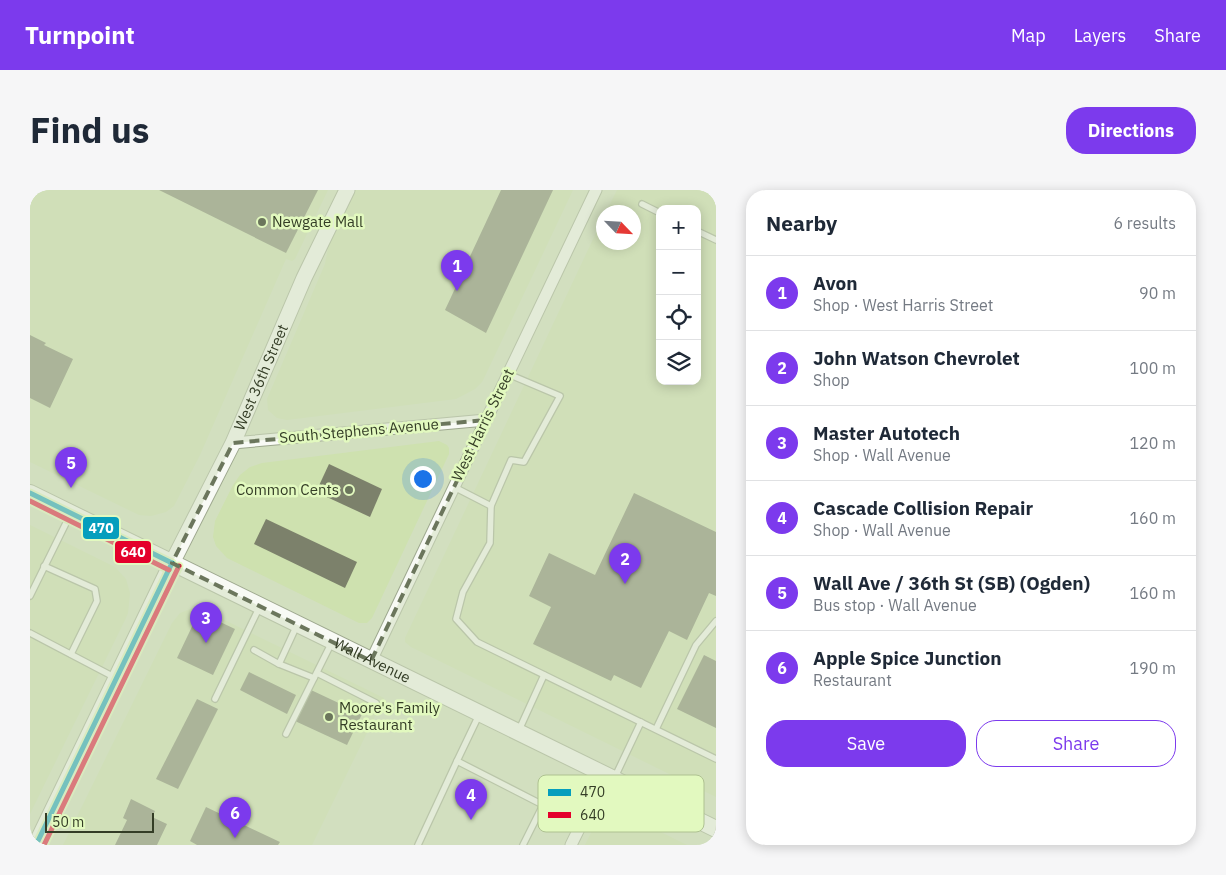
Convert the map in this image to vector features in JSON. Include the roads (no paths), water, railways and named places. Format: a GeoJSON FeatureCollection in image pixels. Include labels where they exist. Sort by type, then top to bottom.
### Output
{"type":"FeatureCollection","features":[{"type":"Feature","properties":{"kind":"main road","name":"Wall Avenue"},"geometry":{"type":"LineString","coordinates":[[30,493],[608,775]]}},
{"type":"Feature","properties":{"kind":"main road"},"geometry":{"type":"LineString","coordinates":[[36,845],[172,563]]}},
{"type":"Feature","properties":{"kind":"main road","name":"Wall Avenue"},"geometry":{"type":"LineString","coordinates":[[704,823],[716,829]]}},
{"type":"Feature","properties":{"kind":"street","name":"West 36th Street"},"geometry":{"type":"LineString","coordinates":[[172,563],[233,443],[304,278],[347,190]]}},
{"type":"Feature","properties":{"kind":"street","name":"West Harris Street"},"geometry":{"type":"LineString","coordinates":[[371,661],[596,190]]}},
{"type":"Feature","properties":{"kind":"street","name":"South Stephens Avenue"},"geometry":{"type":"LineString","coordinates":[[233,443],[486,420]]}},
{"type":"Feature","properties":{"kind":"street"},"geometry":{"type":"LineString","coordinates":[[570,845],[578,832]]}},
{"type":"Feature","properties":{"kind":"lane"},"geometry":{"type":"LineString","coordinates":[[642,204],[656,211]]}},
{"type":"Feature","properties":{"kind":"lane"},"geometry":{"type":"LineString","coordinates":[[701,233],[716,240]]}},
{"type":"Feature","properties":{"kind":"lane"},"geometry":{"type":"LineString","coordinates":[[508,374],[560,396],[524,462],[511,460],[491,506],[490,543],[463,592],[456,619],[477,642],[716,759]]}},
{"type":"Feature","properties":{"kind":"lane"},"geometry":{"type":"LineString","coordinates":[[454,487],[491,506]]}},
{"type":"Feature","properties":{"kind":"lane"},"geometry":{"type":"LineString","coordinates":[[30,596],[70,513]]}},
{"type":"Feature","properties":{"kind":"lane"},"geometry":{"type":"LineString","coordinates":[[44,566],[95,589],[97,601],[71,654]]}},
{"type":"Feature","properties":{"kind":"lane"},"geometry":{"type":"LineString","coordinates":[[214,699],[260,606]]}},
{"type":"Feature","properties":{"kind":"lane"},"geometry":{"type":"LineString","coordinates":[[656,729],[696,645],[716,622]]}},
{"type":"Feature","properties":{"kind":"lane"},"geometry":{"type":"LineString","coordinates":[[279,664],[298,625]]}},
{"type":"Feature","properties":{"kind":"lane"},"geometry":{"type":"LineString","coordinates":[[30,632],[116,679]]}},
{"type":"Feature","properties":{"kind":"lane"},"geometry":{"type":"LineString","coordinates":[[286,734],[332,642]]}},
{"type":"Feature","properties":{"kind":"lane"},"geometry":{"type":"LineString","coordinates":[[254,650],[279,664],[316,675],[376,703]]}},
{"type":"Feature","properties":{"kind":"lane"},"geometry":{"type":"LineString","coordinates":[[518,731],[544,675]]}},
{"type":"Feature","properties":{"kind":"lane"},"geometry":{"type":"LineString","coordinates":[[418,845],[480,713]]}},
{"type":"Feature","properties":{"kind":"lane"},"geometry":{"type":"LineString","coordinates":[[611,775],[641,722]]}},
{"type":"Feature","properties":{"kind":"lane"},"geometry":{"type":"LineString","coordinates":[[457,761],[538,803]]}},
{"type":"Feature","properties":{"kind":"lane"},"geometry":{"type":"LineString","coordinates":[[523,845],[538,813]]}},
{"type":"Feature","properties":{"kind":"place","name":"Newgate Mall"},"geometry":{"type":"Point","coordinates":[262,222]}},
{"type":"Feature","properties":{"kind":"place","name":"Avon"},"geometry":{"type":"Point","coordinates":[457,291]}},
{"type":"Feature","properties":{"kind":"place","name":"Wall Ave / 36th St (SB) (Ogden)"},"geometry":{"type":"Point","coordinates":[71,488]}},
{"type":"Feature","properties":{"kind":"place","name":"Common Cents"},"geometry":{"type":"Point","coordinates":[349,490]}},
{"type":"Feature","properties":{"kind":"place","name":"John Watson Chevrolet"},"geometry":{"type":"Point","coordinates":[625,584]}},
{"type":"Feature","properties":{"kind":"place","name":"Master Autotech"},"geometry":{"type":"Point","coordinates":[206,643]}},
{"type":"Feature","properties":{"kind":"place","name":"Moore's Family Restaurant"},"geometry":{"type":"Point","coordinates":[329,717]}},
{"type":"Feature","properties":{"kind":"place","name":"Cascade Collision Repair"},"geometry":{"type":"Point","coordinates":[471,820]}},
{"type":"Feature","properties":{"kind":"place","name":"Apple Spice Junction"},"geometry":{"type":"Point","coordinates":[235,838]}}]}
